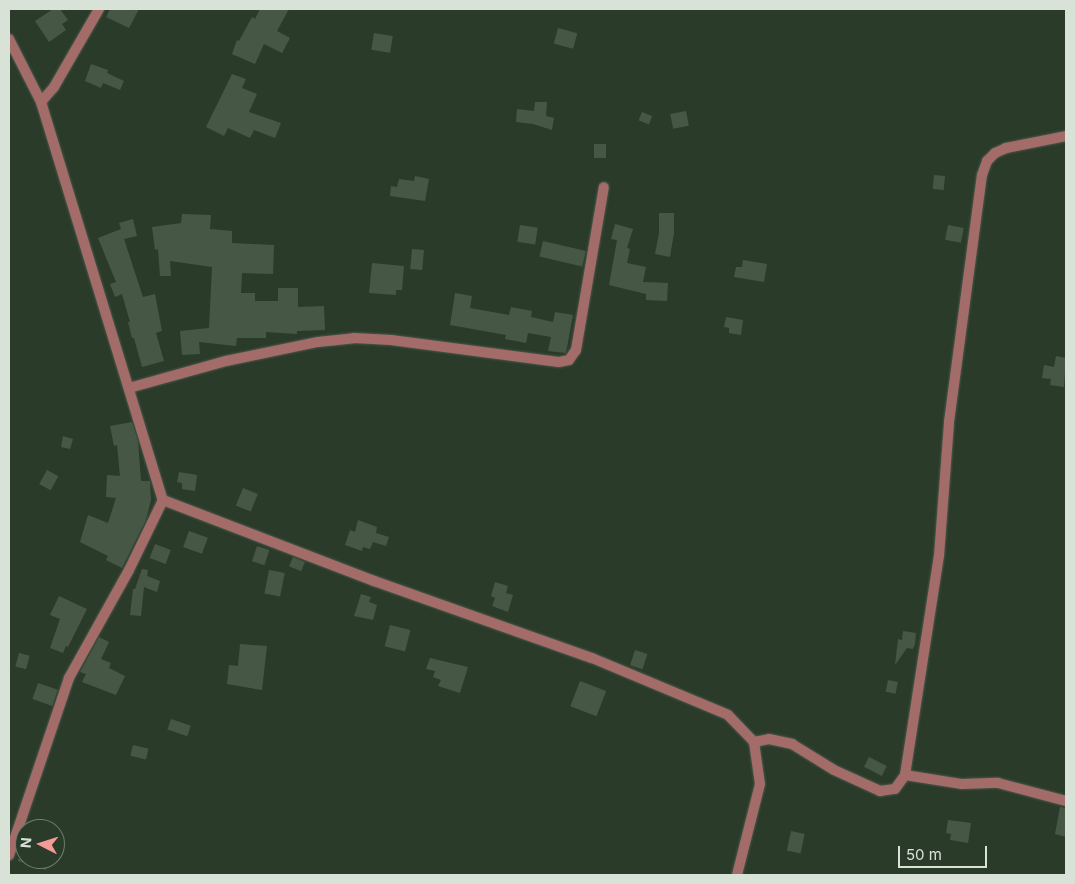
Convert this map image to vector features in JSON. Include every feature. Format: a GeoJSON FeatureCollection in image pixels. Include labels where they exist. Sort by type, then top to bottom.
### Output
{"type":"FeatureCollection","features":[{"type":"Feature","properties":{"kind":"street"},"geometry":{"type":"LineString","coordinates":[[41,102],[54,87],[99,9]]}},
{"type":"Feature","properties":{"kind":"street"},"geometry":{"type":"LineString","coordinates":[[9,39],[41,102],[163,500],[130,570],[69,678],[9,855]]}},
{"type":"Feature","properties":{"kind":"street"},"geometry":{"type":"LineString","coordinates":[[754,742],[769,739],[792,744],[834,770],[880,791],[895,789],[905,775],[940,556],[949,422],[982,175],[987,161],[995,153],[1006,148],[1066,136]]}},
{"type":"Feature","properties":{"kind":"street"},"geometry":{"type":"LineString","coordinates":[[129,388],[226,361],[318,342],[354,338],[391,340],[559,362],[569,360],[576,350],[604,187]]}},
{"type":"Feature","properties":{"kind":"street"},"geometry":{"type":"LineString","coordinates":[[163,500],[374,581],[592,658],[728,715],[754,742],[760,784],[737,875]]}},
{"type":"Feature","properties":{"kind":"street"},"geometry":{"type":"LineString","coordinates":[[905,775],[962,784],[998,783],[1066,801]]}},
{"type":"Feature","properties":{"kind":"building"},"geometry":{"type":"Polygon","coordinates":[[[53,9],[60,9],[68,20],[62,24],[66,30],[49,42],[35,21],[53,9]]]}},
{"type":"Feature","properties":{"kind":"building"},"geometry":{"type":"Polygon","coordinates":[[[110,9],[139,9],[129,28],[106,17],[110,9]]]}},
{"type":"Feature","properties":{"kind":"building"},"geometry":{"type":"Polygon","coordinates":[[[260,9],[289,9],[277,31],[290,38],[282,53],[264,44],[255,64],[232,54],[237,40],[239,41],[252,17],[255,19],[260,9]]]}},
{"type":"Feature","properties":{"kind":"building"},"geometry":{"type":"Polygon","coordinates":[[[558,28],[577,33],[573,49],[554,43],[558,28]]]}},
{"type":"Feature","properties":{"kind":"building"},"geometry":{"type":"Polygon","coordinates":[[[374,33],[393,36],[390,53],[371,50],[374,33]]]}},
{"type":"Feature","properties":{"kind":"building"},"geometry":{"type":"Polygon","coordinates":[[[91,64],[108,70],[107,73],[124,81],[120,90],[103,83],[101,88],[85,81],[91,64]]]}},
{"type":"Feature","properties":{"kind":"building"},"geometry":{"type":"Polygon","coordinates":[[[232,74],[246,79],[242,88],[257,94],[249,112],[281,123],[275,138],[254,130],[250,138],[228,128],[224,136],[206,127],[232,74]]]}},
{"type":"Feature","properties":{"kind":"building"},"geometry":{"type":"Polygon","coordinates":[[[535,102],[547,102],[546,116],[554,118],[552,130],[533,124],[516,122],[517,109],[534,111],[535,102]]]}},
{"type":"Feature","properties":{"kind":"building"},"geometry":{"type":"Polygon","coordinates":[[[686,111],[689,126],[673,129],[670,114],[686,111]]]}},
{"type":"Feature","properties":{"kind":"building"},"geometry":{"type":"Polygon","coordinates":[[[642,112],[652,116],[649,124],[639,120],[642,112]]]}},
{"type":"Feature","properties":{"kind":"building"},"geometry":{"type":"Polygon","coordinates":[[[594,144],[606,144],[606,158],[594,158],[594,144]]]}},
{"type":"Feature","properties":{"kind":"building"},"geometry":{"type":"Polygon","coordinates":[[[934,175],[945,176],[944,190],[933,189],[934,175]]]}},
{"type":"Feature","properties":{"kind":"building"},"geometry":{"type":"Polygon","coordinates":[[[415,176],[429,179],[425,201],[390,196],[391,186],[397,187],[399,179],[414,181],[415,176]]]}},
{"type":"Feature","properties":{"kind":"building"},"geometry":{"type":"Polygon","coordinates":[[[659,213],[674,213],[674,233],[670,257],[655,254],[659,233],[659,213]]]}},
{"type":"Feature","properties":{"kind":"building"},"geometry":{"type":"Polygon","coordinates":[[[182,214],[211,215],[210,229],[232,231],[232,243],[274,245],[273,274],[242,273],[241,293],[255,293],[255,301],[278,301],[278,288],[298,288],[298,307],[324,306],[325,330],[297,331],[297,334],[266,332],[266,338],[237,338],[236,346],[199,342],[200,354],[182,355],[180,331],[209,328],[212,267],[170,261],[171,276],[160,276],[158,249],[155,250],[152,227],[181,223],[182,214]]]}},
{"type":"Feature","properties":{"kind":"building"},"geometry":{"type":"Polygon","coordinates":[[[133,219],[137,236],[124,239],[143,297],[155,294],[162,331],[156,333],[164,361],[142,367],[134,338],[132,338],[128,322],[130,322],[122,294],[115,297],[110,284],[116,282],[98,238],[121,229],[119,223],[133,219]]]}},
{"type":"Feature","properties":{"kind":"building"},"geometry":{"type":"Polygon","coordinates":[[[615,224],[633,229],[627,248],[630,249],[627,263],[646,267],[643,282],[668,283],[667,301],[646,300],[646,294],[609,285],[617,240],[611,239],[615,224]]]}},
{"type":"Feature","properties":{"kind":"building"},"geometry":{"type":"Polygon","coordinates":[[[520,225],[538,228],[535,245],[517,242],[520,225]]]}},
{"type":"Feature","properties":{"kind":"building"},"geometry":{"type":"Polygon","coordinates":[[[948,225],[964,228],[961,243],[945,240],[948,225]]]}},
{"type":"Feature","properties":{"kind":"building"},"geometry":{"type":"Polygon","coordinates":[[[543,241],[586,251],[582,266],[539,257],[543,241]]]}},
{"type":"Feature","properties":{"kind":"building"},"geometry":{"type":"Polygon","coordinates":[[[412,249],[424,250],[422,270],[410,269],[412,249]]]}},
{"type":"Feature","properties":{"kind":"building"},"geometry":{"type":"Polygon","coordinates":[[[743,260],[767,264],[764,282],[734,277],[736,267],[742,267],[743,260]]]}},
{"type":"Feature","properties":{"kind":"building"},"geometry":{"type":"Polygon","coordinates":[[[372,263],[404,266],[402,290],[396,290],[396,295],[369,293],[372,263]]]}},
{"type":"Feature","properties":{"kind":"building"},"geometry":{"type":"Polygon","coordinates":[[[455,293],[472,296],[470,308],[509,315],[511,307],[532,311],[531,317],[553,322],[555,312],[573,315],[566,353],[548,351],[551,337],[528,333],[526,343],[505,339],[506,335],[450,325],[455,293]]]}},
{"type":"Feature","properties":{"kind":"building"},"geometry":{"type":"Polygon","coordinates":[[[726,317],[743,320],[741,335],[729,333],[729,328],[724,327],[726,317]]]}},
{"type":"Feature","properties":{"kind":"building"},"geometry":{"type":"Polygon","coordinates":[[[1056,356],[1066,358],[1064,387],[1050,385],[1051,379],[1042,378],[1044,365],[1054,367],[1056,356]]]}},
{"type":"Feature","properties":{"kind":"building"},"geometry":{"type":"Polygon","coordinates":[[[132,422],[138,441],[141,481],[150,481],[151,500],[146,520],[122,568],[106,560],[108,556],[80,542],[88,515],[108,523],[116,498],[106,497],[107,475],[120,476],[117,445],[114,446],[110,426],[132,422]]]}},
{"type":"Feature","properties":{"kind":"building"},"geometry":{"type":"Polygon","coordinates":[[[63,436],[73,439],[70,449],[61,447],[63,436]]]}},
{"type":"Feature","properties":{"kind":"building"},"geometry":{"type":"Polygon","coordinates":[[[47,470],[58,476],[51,490],[39,484],[47,470]]]}},
{"type":"Feature","properties":{"kind":"building"},"geometry":{"type":"Polygon","coordinates":[[[179,472],[197,475],[195,491],[182,489],[182,483],[177,482],[179,472]]]}},
{"type":"Feature","properties":{"kind":"building"},"geometry":{"type":"Polygon","coordinates":[[[243,488],[258,494],[251,512],[236,506],[243,488]]]}},
{"type":"Feature","properties":{"kind":"building"},"geometry":{"type":"Polygon","coordinates":[[[358,520],[377,527],[376,533],[389,537],[386,546],[373,542],[370,549],[363,547],[362,551],[345,545],[350,530],[355,532],[358,520]]]}},
{"type":"Feature","properties":{"kind":"building"},"geometry":{"type":"Polygon","coordinates":[[[189,531],[208,538],[202,554],[183,547],[189,531]]]}},
{"type":"Feature","properties":{"kind":"building"},"geometry":{"type":"Polygon","coordinates":[[[155,544],[171,550],[165,564],[150,558],[155,544]]]}},
{"type":"Feature","properties":{"kind":"building"},"geometry":{"type":"Polygon","coordinates":[[[257,546],[269,550],[264,565],[252,561],[257,546]]]}},
{"type":"Feature","properties":{"kind":"building"},"geometry":{"type":"Polygon","coordinates":[[[293,557],[305,562],[301,571],[289,566],[293,557]]]}},
{"type":"Feature","properties":{"kind":"building"},"geometry":{"type":"Polygon","coordinates":[[[142,569],[148,570],[147,576],[160,581],[157,592],[144,587],[141,616],[130,615],[133,589],[135,589],[142,569]]]}},
{"type":"Feature","properties":{"kind":"building"},"geometry":{"type":"Polygon","coordinates":[[[269,570],[285,573],[280,597],[264,594],[269,570]]]}},
{"type":"Feature","properties":{"kind":"building"},"geometry":{"type":"Polygon","coordinates":[[[495,582],[508,586],[506,593],[513,595],[508,612],[492,606],[495,598],[491,596],[495,582]]]}},
{"type":"Feature","properties":{"kind":"building"},"geometry":{"type":"Polygon","coordinates":[[[361,594],[371,597],[369,602],[377,605],[373,620],[354,616],[361,594]]]}},
{"type":"Feature","properties":{"kind":"building"},"geometry":{"type":"Polygon","coordinates":[[[59,596],[87,609],[68,647],[66,646],[63,653],[50,648],[60,619],[50,615],[59,596]]]}},
{"type":"Feature","properties":{"kind":"building"},"geometry":{"type":"Polygon","coordinates":[[[390,625],[410,630],[405,651],[385,646],[390,625]]]}},
{"type":"Feature","properties":{"kind":"building"},"geometry":{"type":"Polygon","coordinates":[[[903,631],[916,633],[915,644],[913,649],[907,648],[895,665],[898,639],[902,640],[903,631]]]}},
{"type":"Feature","properties":{"kind":"building"},"geometry":{"type":"Polygon","coordinates":[[[99,637],[109,642],[101,659],[111,663],[109,668],[125,676],[116,695],[82,682],[86,674],[80,672],[99,637]]]}},
{"type":"Feature","properties":{"kind":"building"},"geometry":{"type":"Polygon","coordinates":[[[240,644],[267,646],[262,690],[227,684],[229,665],[238,666],[240,644]]]}},
{"type":"Feature","properties":{"kind":"building"},"geometry":{"type":"Polygon","coordinates":[[[635,650],[647,654],[642,669],[630,665],[635,650]]]}},
{"type":"Feature","properties":{"kind":"building"},"geometry":{"type":"Polygon","coordinates":[[[19,653],[30,656],[26,669],[15,667],[19,653]]]}},
{"type":"Feature","properties":{"kind":"building"},"geometry":{"type":"Polygon","coordinates":[[[430,658],[468,667],[460,693],[438,686],[441,680],[433,677],[435,671],[426,669],[430,658]]]}},
{"type":"Feature","properties":{"kind":"building"},"geometry":{"type":"Polygon","coordinates":[[[888,680],[898,682],[896,694],[886,692],[888,680]]]}},
{"type":"Feature","properties":{"kind":"building"},"geometry":{"type":"Polygon","coordinates":[[[580,681],[606,691],[596,716],[570,706],[580,681]]]}},
{"type":"Feature","properties":{"kind":"building"},"geometry":{"type":"Polygon","coordinates":[[[38,683],[58,690],[52,706],[32,699],[38,683]]]}},
{"type":"Feature","properties":{"kind":"building"},"geometry":{"type":"Polygon","coordinates":[[[171,719],[191,726],[187,736],[167,729],[171,719]]]}},
{"type":"Feature","properties":{"kind":"building"},"geometry":{"type":"Polygon","coordinates":[[[133,745],[149,749],[146,760],[130,756],[133,745]]]}},
{"type":"Feature","properties":{"kind":"building"},"geometry":{"type":"Polygon","coordinates":[[[869,757],[887,766],[882,776],[864,767],[869,757]]]}},
{"type":"Feature","properties":{"kind":"building"},"geometry":{"type":"Polygon","coordinates":[[[1060,807],[1066,808],[1066,837],[1055,834],[1060,807]]]}},
{"type":"Feature","properties":{"kind":"building"},"geometry":{"type":"Polygon","coordinates":[[[948,820],[971,823],[968,843],[950,840],[951,834],[946,833],[948,820]]]}},
{"type":"Feature","properties":{"kind":"building"},"geometry":{"type":"Polygon","coordinates":[[[791,831],[805,834],[801,853],[787,851],[791,831]]]}}]}
